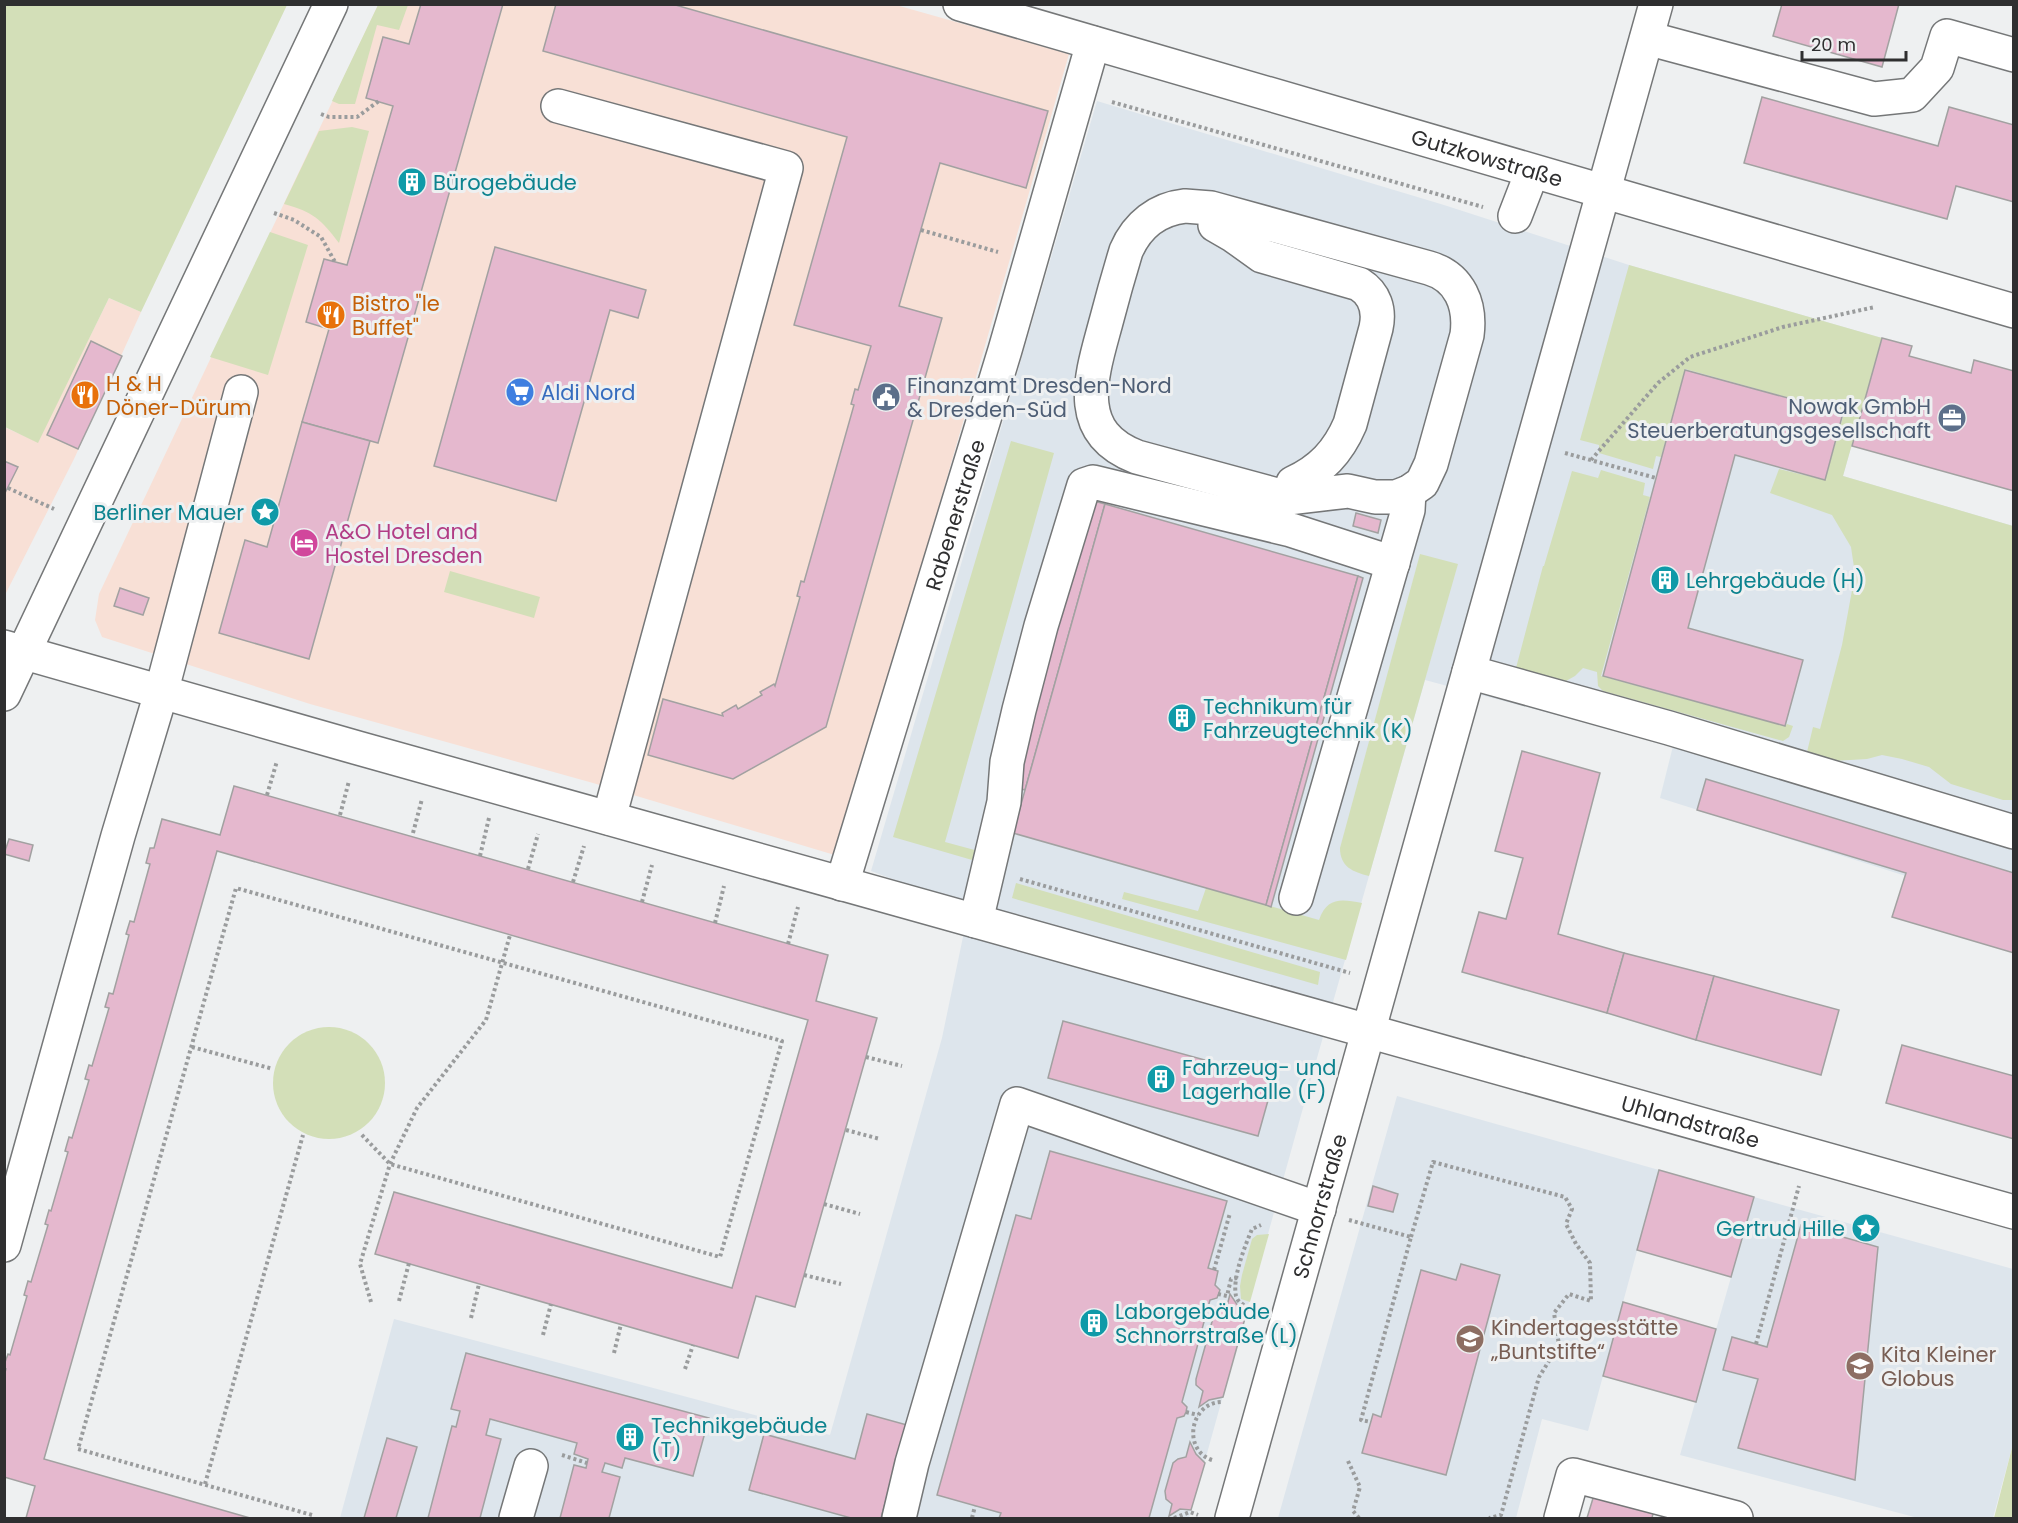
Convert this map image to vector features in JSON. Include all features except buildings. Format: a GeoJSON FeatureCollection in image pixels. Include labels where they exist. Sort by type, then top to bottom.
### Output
{"type":"FeatureCollection","features":[{"type":"Feature","properties":{"kind":"street"},"geometry":{"type":"LineString","coordinates":[[4,694],[14,650],[85,524],[331,4]]}},
{"type":"Feature","properties":{"kind":"street","name":"Gutzkowstraße"},"geometry":{"type":"LineString","coordinates":[[960,4],[2013,311]]}},
{"type":"Feature","properties":{"kind":"street","name":"Schnorrstraße"},"geometry":{"type":"LineString","coordinates":[[1232,1518],[1656,4]]}},
{"type":"Feature","properties":{"kind":"street"},"geometry":{"type":"LineString","coordinates":[[1647,38],[1874,99],[1912,96],[1937,68],[1947,36],[2013,55]]}},
{"type":"Feature","properties":{"kind":"street","name":"Rabenerstraße"},"geometry":{"type":"LineString","coordinates":[[842,884],[1032,261],[1093,43]]}},
{"type":"Feature","properties":{"kind":"street"},"geometry":{"type":"LineString","coordinates":[[558,106],[786,168],[609,818]]}},
{"type":"Feature","properties":{"kind":"street"},"geometry":{"type":"LineString","coordinates":[[1515,216],[1532,172]]}},
{"type":"Feature","properties":{"kind":"street"},"geometry":{"type":"LineString","coordinates":[[1185,206],[1211,208],[1434,269],[1453,282],[1462,294],[1469,321],[1465,343],[1431,464],[1422,483],[1409,492],[1389,498],[1348,490],[1283,498],[1137,458],[1121,451],[1108,427],[1092,407],[1091,381],[1129,243],[1145,223],[1168,209],[1185,206]]}},
{"type":"Feature","properties":{"kind":"street"},"geometry":{"type":"LineString","coordinates":[[976,921],[1004,802],[1007,762],[1019,710],[1095,442],[1108,427],[1107,376],[1138,264],[1147,244],[1161,230],[1173,224],[1194,222],[1215,225],[1429,284],[1442,292],[1450,306],[1453,316],[1452,332],[1416,460],[1410,472],[1398,480],[1388,482],[1343,475],[1285,483],[1142,443],[1108,427]]}},
{"type":"Feature","properties":{"kind":"street"},"geometry":{"type":"LineString","coordinates":[[1215,225],[1262,256],[1359,284],[1370,292],[1375,302],[1376,328],[1350,424],[1328,460],[1293,483]]}},
{"type":"Feature","properties":{"kind":"street"},"geometry":{"type":"LineString","coordinates":[[4,1245],[115,847],[161,693],[241,392]]}},
{"type":"Feature","properties":{"kind":"street"},"geometry":{"type":"LineString","coordinates":[[1084,485],[1093,482],[1197,515],[1291,530],[1393,563]]}},
{"type":"Feature","properties":{"kind":"street"},"geometry":{"type":"LineString","coordinates":[[1296,898],[1408,510],[1409,492]]}},
{"type":"Feature","properties":{"kind":"street","name":"Uhlandstraße"},"geometry":{"type":"LineString","coordinates":[[14,650],[2013,1212]]}},
{"type":"Feature","properties":{"kind":"street"},"geometry":{"type":"LineString","coordinates":[[1469,672],[1669,728],[2013,832]]}},
{"type":"Feature","properties":{"kind":"street"},"geometry":{"type":"LineString","coordinates":[[899,1518],[912,1463],[1017,1104],[1319,1209]]}},
{"type":"Feature","properties":{"kind":"street"},"geometry":{"type":"LineString","coordinates":[[516,1518],[531,1466]]}},
{"type":"Feature","properties":{"kind":"street"},"geometry":{"type":"LineString","coordinates":[[1561,1518],[1573,1474],[1719,1516]]}},
{"type":"Feature","properties":{"kind":"path"},"geometry":{"type":"LineString","coordinates":[[1079,93],[1515,216]]}},
{"type":"Feature","properties":{"kind":"path"},"geometry":{"type":"LineString","coordinates":[[321,114],[329,117],[357,117],[379,101]]}},
{"type":"Feature","properties":{"kind":"path"},"geometry":{"type":"LineString","coordinates":[[274,213],[294,220],[321,237],[335,262]]}},
{"type":"Feature","properties":{"kind":"path"},"geometry":{"type":"LineString","coordinates":[[921,230],[1032,261]]}},
{"type":"Feature","properties":{"kind":"path"},"geometry":{"type":"LineString","coordinates":[[1591,460],[1658,383],[1690,357],[1783,327],[1877,307]]}},
{"type":"Feature","properties":{"kind":"path"},"geometry":{"type":"LineString","coordinates":[[1533,445],[1656,478]]}},
{"type":"Feature","properties":{"kind":"path"},"geometry":{"type":"LineString","coordinates":[[8,488],[85,524]]}},
{"type":"Feature","properties":{"kind":"path"},"geometry":{"type":"LineString","coordinates":[[987,870],[1382,982]]}},
{"type":"Feature","properties":{"kind":"path"},"geometry":{"type":"LineString","coordinates":[[312,1515],[78,1449],[236,888],[782,1041],[720,1257],[390,1164],[360,1133]]}},
{"type":"Feature","properties":{"kind":"path"},"geometry":{"type":"LineString","coordinates":[[371,1302],[360,1264],[390,1164],[417,1108],[486,1020],[510,935]]}},
{"type":"Feature","properties":{"kind":"path"},"geometry":{"type":"LineString","coordinates":[[192,1047],[273,1069]]}},
{"type":"Feature","properties":{"kind":"path"},"geometry":{"type":"LineString","coordinates":[[866,1057],[902,1066]]}},
{"type":"Feature","properties":{"kind":"path"},"geometry":{"type":"LineString","coordinates":[[846,1130],[880,1139]]}},
{"type":"Feature","properties":{"kind":"path"},"geometry":{"type":"LineString","coordinates":[[205,1484],[303,1135]]}},
{"type":"Feature","properties":{"kind":"path"},"geometry":{"type":"LineString","coordinates":[[1371,1422],[1361,1419],[1433,1162],[1565,1197],[1572,1209],[1566,1224],[1576,1244],[1590,1263],[1591,1301],[1569,1294],[1554,1313],[1559,1345],[1539,1377],[1501,1515],[1489,1518]]}},
{"type":"Feature","properties":{"kind":"path"},"geometry":{"type":"LineString","coordinates":[[824,1204],[860,1214]]}},
{"type":"Feature","properties":{"kind":"path"},"geometry":{"type":"LineString","coordinates":[[1756,1344],[1793,1208]]}},
{"type":"Feature","properties":{"kind":"path"},"geometry":{"type":"LineString","coordinates":[[1319,1209],[1360,1224],[1411,1237]]}},
{"type":"Feature","properties":{"kind":"path"},"geometry":{"type":"LineString","coordinates":[[1214,1270],[1230,1214]]}},
{"type":"Feature","properties":{"kind":"path"},"geometry":{"type":"LineString","coordinates":[[1270,1227],[1261,1225],[1252,1229],[1237,1278],[1236,1296],[1248,1308],[1288,1320]]}},
{"type":"Feature","properties":{"kind":"path"},"geometry":{"type":"LineString","coordinates":[[399,1301],[409,1263]]}},
{"type":"Feature","properties":{"kind":"path"},"geometry":{"type":"LineString","coordinates":[[804,1275],[841,1284]]}},
{"type":"Feature","properties":{"kind":"path"},"geometry":{"type":"LineString","coordinates":[[1218,1294],[1227,1296],[1231,1279],[1237,1278]]}},
{"type":"Feature","properties":{"kind":"path"},"geometry":{"type":"LineString","coordinates":[[471,1318],[479,1284]]}},
{"type":"Feature","properties":{"kind":"path"},"geometry":{"type":"LineString","coordinates":[[543,1335],[551,1304]]}},
{"type":"Feature","properties":{"kind":"path"},"geometry":{"type":"LineString","coordinates":[[614,1353],[621,1324]]}},
{"type":"Feature","properties":{"kind":"path"},"geometry":{"type":"LineString","coordinates":[[686,1369],[693,1345]]}},
{"type":"Feature","properties":{"kind":"path"},"geometry":{"type":"LineString","coordinates":[[1221,1402],[1206,1407],[1198,1415],[1194,1422],[1192,1437],[1194,1443],[1201,1455],[1206,1458],[1246,1471]]}},
{"type":"Feature","properties":{"kind":"path"},"geometry":{"type":"LineString","coordinates":[[1186,1412],[1198,1415]]}},
{"type":"Feature","properties":{"kind":"path"},"geometry":{"type":"LineString","coordinates":[[1348,1461],[1360,1487],[1353,1511],[1359,1518]]}},
{"type":"Feature","properties":{"kind":"path"},"geometry":{"type":"LineString","coordinates":[[972,1518],[975,1506]]}},
{"type":"Feature","properties":{"kind":"path"},"geometry":{"type":"LineString","coordinates":[[1174,1518],[1190,1512],[1206,1518]]}},
{"type":"Feature","properties":{"kind":"shaded area"},"geometry":{"type":"Polygon","coordinates":[[[378,5],[896,5],[1069,54],[838,856],[593,783],[310,704],[102,637],[95,620],[99,594],[378,5]]]}},
{"type":"Feature","properties":{"kind":"shaded area"},"geometry":{"type":"Polygon","coordinates":[[[1097,101],[1444,205],[1629,265],[1882,338],[1843,476],[2013,526],[2013,910],[1660,798],[1673,746],[1425,680],[1189,1518],[340,1518],[394,1319],[830,1435],[942,1038],[969,908],[871,871],[1097,101]]]}},
{"type":"Feature","properties":{"kind":"shaded area"},"geometry":{"type":"Polygon","coordinates":[[[109,298],[141,312],[74,459],[4,593],[4,427],[38,442],[109,298]]]}},
{"type":"Feature","properties":{"kind":"shaded area","name":"Kindertagesstätte „Buntstifte“"},"geometry":{"type":"Polygon","coordinates":[[[1397,1096],[1659,1170],[1588,1431],[1542,1419],[1516,1518],[1278,1518],[1397,1096]]]}},
{"type":"Feature","properties":{"kind":"shaded area","name":"Kita Kleiner Globus"},"geometry":{"type":"Polygon","coordinates":[[[1754,1197],[2013,1269],[2013,1444],[1993,1518],[1918,1518],[1680,1455],[1754,1197]]]}},
{"type":"Feature","properties":{"kind":"green space"},"geometry":{"type":"Polygon","coordinates":[[[4,5],[287,5],[141,312],[109,298],[38,443],[5,427],[4,5]]]}},
{"type":"Feature","properties":{"kind":"green space"},"geometry":{"type":"Polygon","coordinates":[[[378,5],[408,5],[399,30],[377,25],[355,104],[339,104],[332,101],[378,5]]]}},
{"type":"Feature","properties":{"kind":"green space"},"geometry":{"type":"Polygon","coordinates":[[[352,127],[369,131],[339,243],[316,218],[284,204],[319,131],[352,127]]]}},
{"type":"Feature","properties":{"kind":"green space"},"geometry":{"type":"Polygon","coordinates":[[[270,232],[308,245],[268,375],[210,357],[270,232]]]}},
{"type":"Feature","properties":{"kind":"green space"},"geometry":{"type":"Polygon","coordinates":[[[1629,265],[1882,338],[1843,476],[2013,526],[2013,800],[2003,800],[1951,784],[1929,767],[1902,759],[1882,755],[1867,759],[1833,761],[1807,752],[1813,727],[1820,729],[1842,645],[1855,574],[1851,547],[1832,515],[1770,493],[1779,469],[1825,480],[1844,413],[1685,369],[1661,457],[1656,456],[1653,469],[1599,453],[1599,445],[1580,440],[1629,265]]]}},
{"type":"Feature","properties":{"kind":"green space"},"geometry":{"type":"Polygon","coordinates":[[[1011,441],[1054,453],[945,842],[982,852],[979,862],[893,837],[1011,441]]]}},
{"type":"Feature","properties":{"kind":"green space"},"geometry":{"type":"Polygon","coordinates":[[[1601,470],[1645,483],[1643,495],[1650,497],[1601,676],[1785,726],[1787,724],[1793,726],[1789,737],[1783,741],[1603,691],[1598,686],[1597,672],[1583,668],[1566,681],[1516,668],[1543,566],[1572,471],[1598,478],[1601,470]]]}},
{"type":"Feature","properties":{"kind":"green space"},"geometry":{"type":"Polygon","coordinates":[[[1420,554],[1458,564],[1369,876],[1348,868],[1342,860],[1340,848],[1420,554]]]}},
{"type":"Feature","properties":{"kind":"green space"},"geometry":{"type":"Polygon","coordinates":[[[450,571],[540,597],[534,618],[444,592],[450,571]]]}},
{"type":"Feature","properties":{"kind":"green space"},"geometry":{"type":"Polygon","coordinates":[[[1016,883],[1320,972],[1318,985],[1012,898],[1016,883]]]}},
{"type":"Feature","properties":{"kind":"green space"},"geometry":{"type":"Polygon","coordinates":[[[1206,888],[1319,920],[1326,907],[1336,901],[1362,903],[1346,960],[1122,899],[1124,892],[1198,911],[1206,888]]]}},
{"type":"Feature","properties":{"kind":"green space"},"geometry":{"type":"Polygon","coordinates":[[[329,1027],[351,1031],[369,1043],[381,1061],[385,1083],[381,1105],[369,1123],[351,1135],[329,1139],[307,1135],[289,1123],[277,1105],[273,1083],[277,1061],[289,1043],[307,1031],[329,1027]]]}},
{"type":"Feature","properties":{"kind":"green space"},"geometry":{"type":"Polygon","coordinates":[[[1269,1234],[1250,1302],[1241,1299],[1242,1275],[1252,1239],[1257,1235],[1269,1234]]]}},
{"type":"Feature","properties":{"kind":"green space"},"geometry":{"type":"Polygon","coordinates":[[[2013,1444],[2013,1518],[1994,1518],[2013,1444]]]}},
{"type":"Feature","properties":{"kind":"place","name":"Bürogebäude"},"geometry":{"type":"Point","coordinates":[412,182]}},
{"type":"Feature","properties":{"kind":"place","name":"Bistro \"le Buffet\""},"geometry":{"type":"Point","coordinates":[331,315]}},
{"type":"Feature","properties":{"kind":"place","name":"Aldi Nord"},"geometry":{"type":"Point","coordinates":[520,392]}},
{"type":"Feature","properties":{"kind":"place","name":"H & H Döner-Dürum"},"geometry":{"type":"Point","coordinates":[85,395]}},
{"type":"Feature","properties":{"kind":"place","name":"Finanzamt Dresden-Nord & Dresden-Süd"},"geometry":{"type":"Point","coordinates":[886,397]}},
{"type":"Feature","properties":{"kind":"place","name":"Nowak GmbH Steuerberatungsgesellschaft"},"geometry":{"type":"Point","coordinates":[1952,418]}},
{"type":"Feature","properties":{"kind":"place","name":"Berliner Mauer"},"geometry":{"type":"Point","coordinates":[265,512]}},
{"type":"Feature","properties":{"kind":"place","name":"A&O Hotel and Hostel Dresden"},"geometry":{"type":"Point","coordinates":[304,543]}},
{"type":"Feature","properties":{"kind":"place","name":"Lehrgebäude (H)"},"geometry":{"type":"Point","coordinates":[1665,580]}},
{"type":"Feature","properties":{"kind":"place","name":"Technikum für Fahrzeugtechnik (K)"},"geometry":{"type":"Point","coordinates":[1182,718]}},
{"type":"Feature","properties":{"kind":"place","name":"Fahrzeug- und Lagerhalle (F)"},"geometry":{"type":"Point","coordinates":[1161,1079]}},
{"type":"Feature","properties":{"kind":"place","name":"Gertrud Hille"},"geometry":{"type":"Point","coordinates":[1866,1228]}},
{"type":"Feature","properties":{"kind":"place","name":"Laborgebäude Schnorrstraße (L)"},"geometry":{"type":"Point","coordinates":[1094,1323]}},
{"type":"Feature","properties":{"kind":"place","name":"Kindertagesstätte „Buntstifte“"},"geometry":{"type":"Point","coordinates":[1470,1339]}},
{"type":"Feature","properties":{"kind":"place","name":"Kita Kleiner Globus"},"geometry":{"type":"Point","coordinates":[1860,1366]}},
{"type":"Feature","properties":{"kind":"place","name":"Technikgebäude (T)"},"geometry":{"type":"Point","coordinates":[630,1437]}}]}
